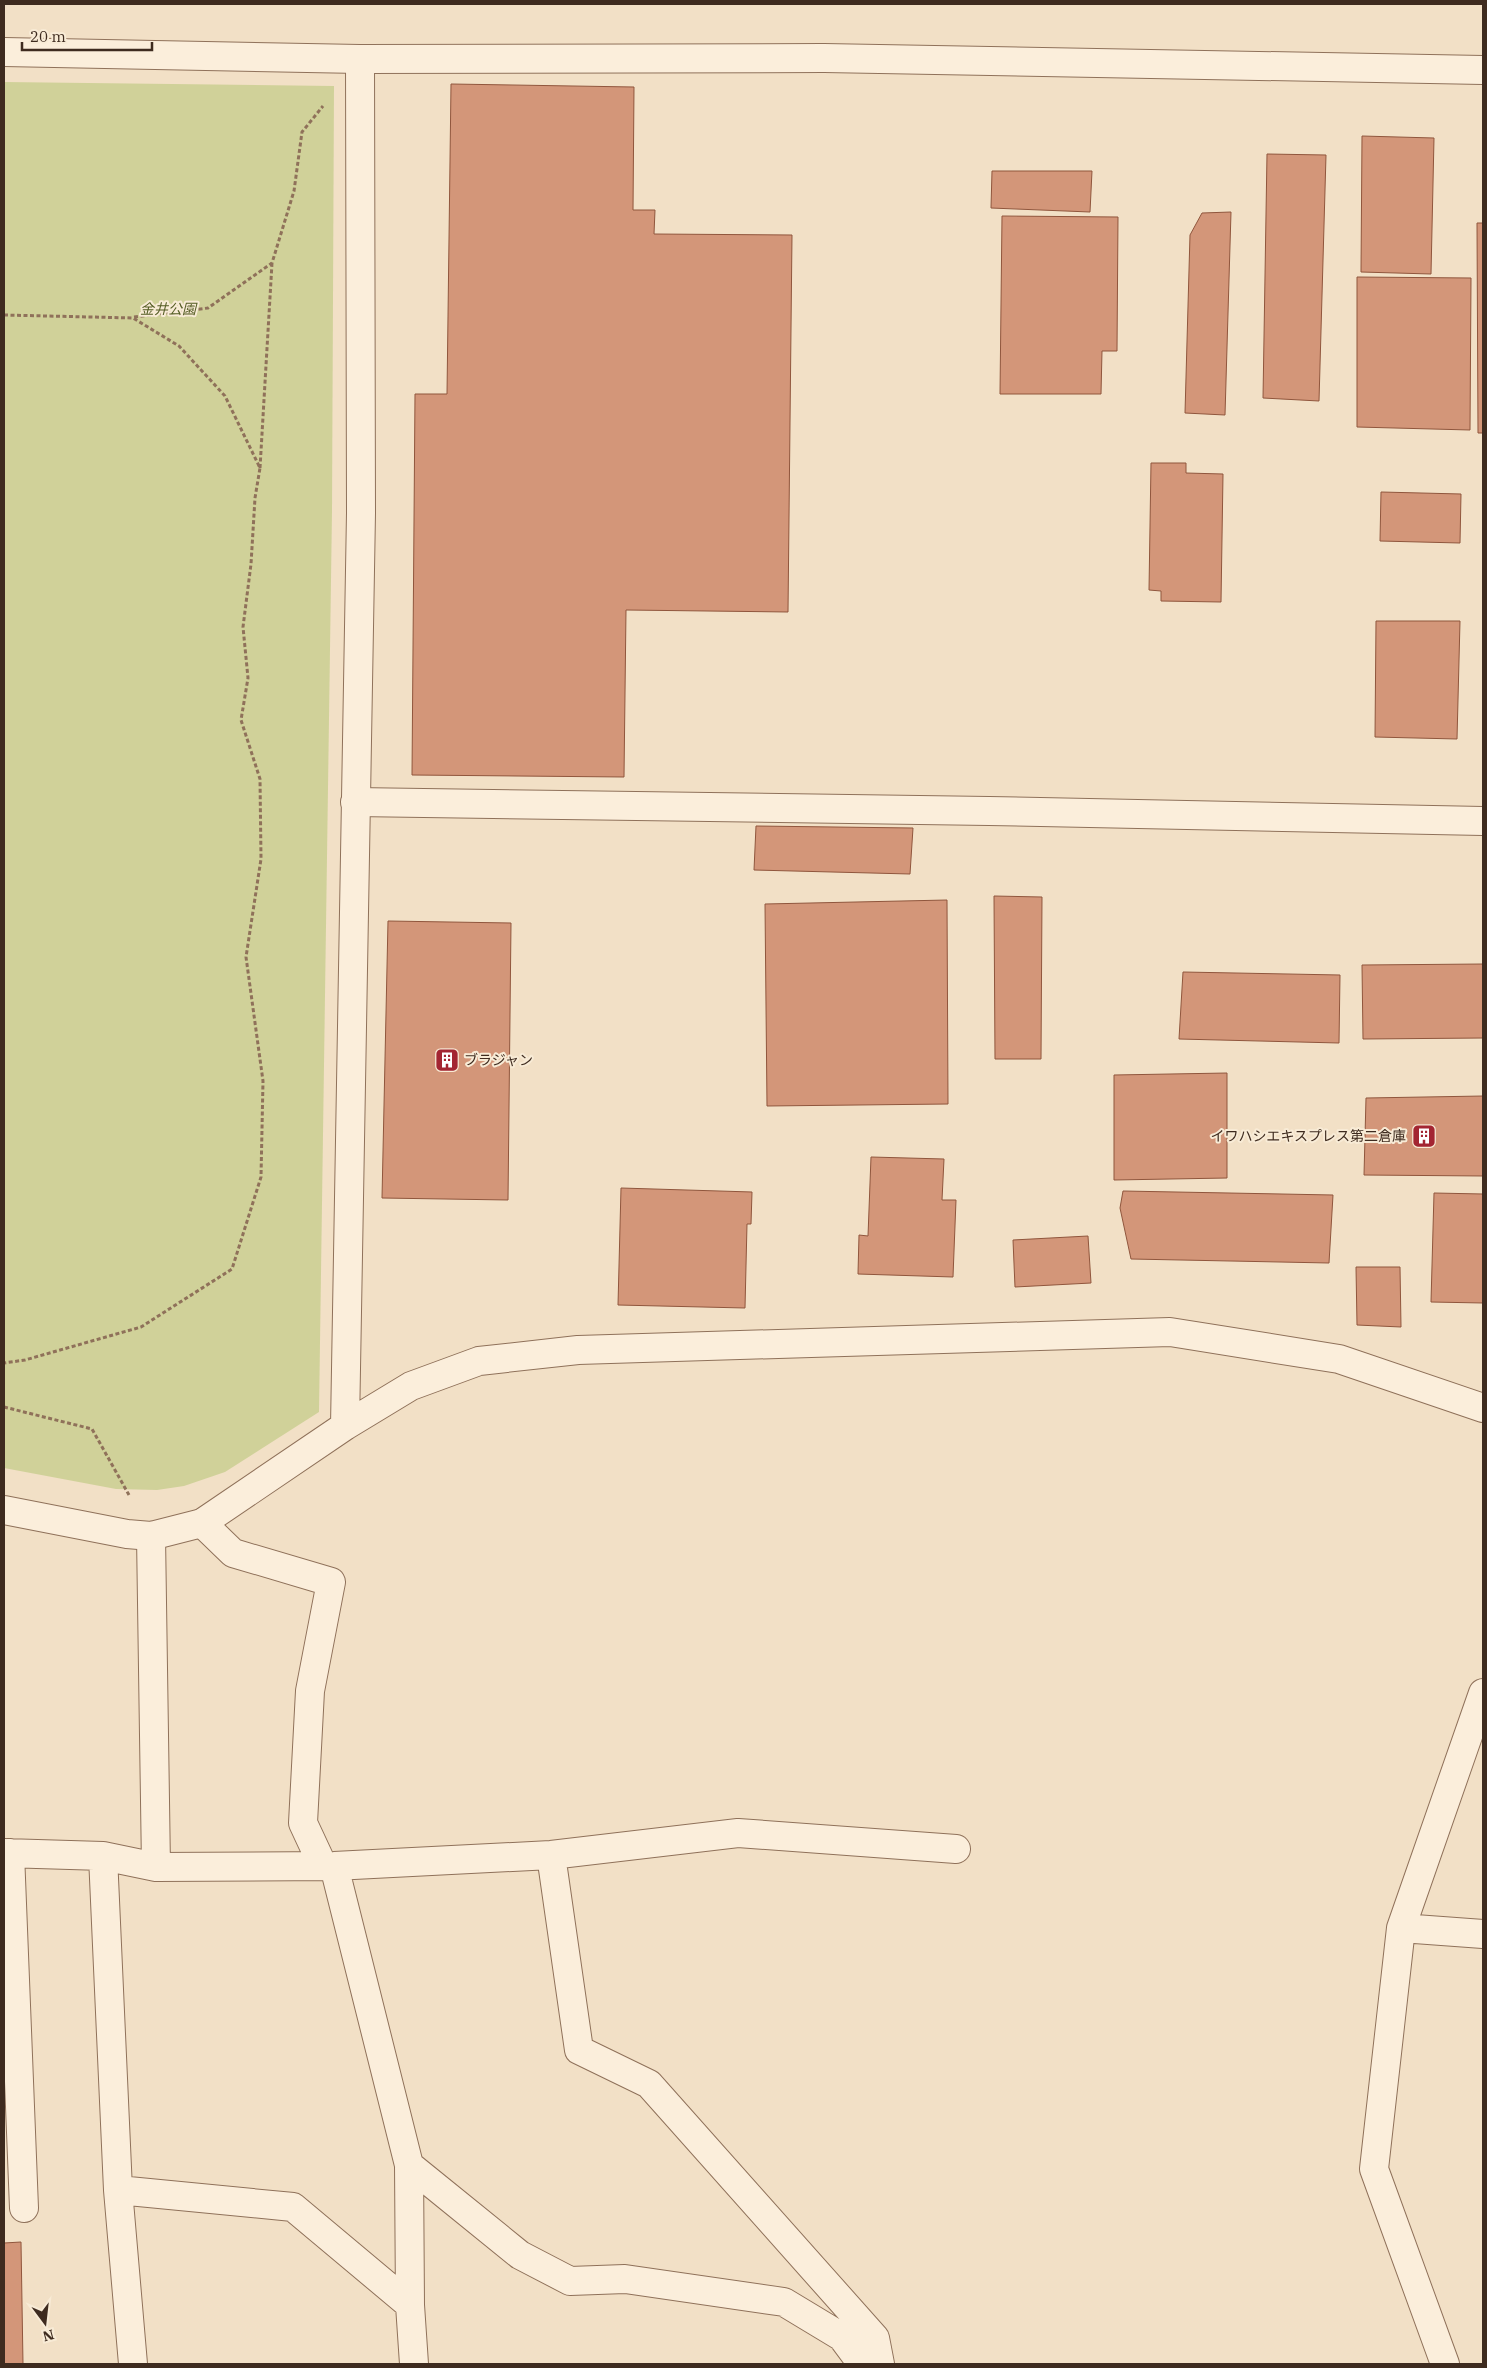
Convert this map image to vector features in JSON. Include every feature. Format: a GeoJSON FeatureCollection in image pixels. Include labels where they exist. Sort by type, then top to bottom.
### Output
{"type":"FeatureCollection","features":[{"type":"Feature","properties":{"kind":"street"},"geometry":{"type":"LineString","coordinates":[[4,52],[360,59],[824,58],[1483,70]]}},
{"type":"Feature","properties":{"kind":"street"},"geometry":{"type":"LineString","coordinates":[[344,1426],[361,513],[360,59]]}},
{"type":"Feature","properties":{"kind":"street"},"geometry":{"type":"LineString","coordinates":[[355,802],[989,811],[1483,822]]}},
{"type":"Feature","properties":{"kind":"street"},"geometry":{"type":"LineString","coordinates":[[4,1510],[127,1534],[151,1536],[202,1523],[344,1426],[411,1386],[479,1361],[578,1350],[1170,1332],[1339,1359],[1483,1408]]}},
{"type":"Feature","properties":{"kind":"street"},"geometry":{"type":"LineString","coordinates":[[202,1523],[233,1552],[331,1582],[310,1691],[303,1823],[328,1866],[409,2165],[410,2305],[414,2364]]}},
{"type":"Feature","properties":{"kind":"street"},"geometry":{"type":"LineString","coordinates":[[151,1536],[156,1867]]}},
{"type":"Feature","properties":{"kind":"street"},"geometry":{"type":"LineString","coordinates":[[1445,2364],[1374,2168],[1401,1928],[1483,1693]]}},
{"type":"Feature","properties":{"kind":"street"},"geometry":{"type":"LineString","coordinates":[[24,2208],[7,1853],[103,1856],[156,1867],[328,1866],[551,1854],[738,1833],[956,1849]]}},
{"type":"Feature","properties":{"kind":"street"},"geometry":{"type":"LineString","coordinates":[[551,1854],[579,2050],[649,2084],[875,2338],[880,2364]]}},
{"type":"Feature","properties":{"kind":"street"},"geometry":{"type":"LineString","coordinates":[[103,1856],[118,2190],[134,2364]]}},
{"type":"Feature","properties":{"kind":"street"},"geometry":{"type":"LineString","coordinates":[[1401,1928],[1483,1934]]}},
{"type":"Feature","properties":{"kind":"street"},"geometry":{"type":"LineString","coordinates":[[409,2165],[520,2255],[570,2281],[625,2279],[784,2302],[842,2337],[862,2364]]}},
{"type":"Feature","properties":{"kind":"street"},"geometry":{"type":"LineString","coordinates":[[118,2190],[294,2207],[410,2305]]}},
{"type":"Feature","properties":{"kind":"path"},"geometry":{"type":"LineString","coordinates":[[4,1364],[25,1360],[141,1327],[232,1269],[261,1177],[263,1081],[246,957],[261,859],[260,779],[241,720],[248,678],[243,627],[251,564],[255,498],[260,468],[272,263],[294,191],[302,132],[325,102]]}},
{"type":"Feature","properties":{"kind":"path"},"geometry":{"type":"LineString","coordinates":[[4,315],[134,318],[208,308],[272,263]]}},
{"type":"Feature","properties":{"kind":"path"},"geometry":{"type":"LineString","coordinates":[[134,318],[179,346],[224,396],[260,468]]}},
{"type":"Feature","properties":{"kind":"path"},"geometry":{"type":"LineString","coordinates":[[4,1407],[92,1430],[151,1536]]}},
{"type":"Feature","properties":{"kind":"green space","name":"金井公園"},"geometry":{"type":"Polygon","coordinates":[[[4,82],[334,86],[332,511],[319,1412],[225,1472],[184,1486],[157,1490],[116,1489],[4,1468],[4,82]]]}},
{"type":"Feature","properties":{"kind":"building"},"geometry":{"type":"Polygon","coordinates":[[[451,84],[634,87],[633,210],[655,210],[654,234],[792,235],[788,612],[626,610],[624,777],[412,775],[415,394],[447,394],[451,84]]]}},
{"type":"Feature","properties":{"kind":"building"},"geometry":{"type":"Polygon","coordinates":[[[1362,136],[1434,138],[1431,274],[1361,272],[1362,136]]]}},
{"type":"Feature","properties":{"kind":"building"},"geometry":{"type":"Polygon","coordinates":[[[1267,154],[1326,155],[1319,401],[1263,398],[1267,154]]]}},
{"type":"Feature","properties":{"kind":"building"},"geometry":{"type":"Polygon","coordinates":[[[992,171],[1092,171],[1090,212],[991,208],[992,171]]]}},
{"type":"Feature","properties":{"kind":"building"},"geometry":{"type":"Polygon","coordinates":[[[1231,212],[1225,415],[1185,413],[1190,235],[1202,213],[1231,212]]]}},
{"type":"Feature","properties":{"kind":"building"},"geometry":{"type":"Polygon","coordinates":[[[1002,216],[1118,217],[1117,351],[1102,351],[1101,394],[1000,394],[1002,216]]]}},
{"type":"Feature","properties":{"kind":"building"},"geometry":{"type":"Polygon","coordinates":[[[1477,223],[1483,223],[1483,433],[1478,433],[1477,223]]]}},
{"type":"Feature","properties":{"kind":"building"},"geometry":{"type":"Polygon","coordinates":[[[1357,277],[1471,278],[1470,430],[1357,427],[1357,277]]]}},
{"type":"Feature","properties":{"kind":"building"},"geometry":{"type":"Polygon","coordinates":[[[1151,463],[1186,463],[1186,473],[1223,474],[1221,602],[1161,601],[1161,591],[1149,590],[1151,463]]]}},
{"type":"Feature","properties":{"kind":"building"},"geometry":{"type":"Polygon","coordinates":[[[1381,492],[1461,494],[1460,543],[1380,541],[1381,492]]]}},
{"type":"Feature","properties":{"kind":"building"},"geometry":{"type":"Polygon","coordinates":[[[1376,621],[1460,621],[1457,739],[1375,737],[1376,621]]]}},
{"type":"Feature","properties":{"kind":"building"},"geometry":{"type":"Polygon","coordinates":[[[756,826],[913,828],[910,874],[754,870],[756,826]]]}},
{"type":"Feature","properties":{"kind":"building"},"geometry":{"type":"Polygon","coordinates":[[[994,896],[1042,897],[1041,1059],[995,1059],[994,896]]]}},
{"type":"Feature","properties":{"kind":"building"},"geometry":{"type":"Polygon","coordinates":[[[947,900],[948,1104],[767,1106],[765,904],[947,900]]]}},
{"type":"Feature","properties":{"kind":"building","name":"ブラジャン"},"geometry":{"type":"Polygon","coordinates":[[[388,921],[511,923],[508,1200],[382,1198],[388,921]]]}},
{"type":"Feature","properties":{"kind":"building"},"geometry":{"type":"Polygon","coordinates":[[[1483,964],[1483,1038],[1363,1039],[1362,965],[1483,964]]]}},
{"type":"Feature","properties":{"kind":"building"},"geometry":{"type":"Polygon","coordinates":[[[1183,972],[1340,975],[1339,1043],[1179,1039],[1183,972]]]}},
{"type":"Feature","properties":{"kind":"building"},"geometry":{"type":"Polygon","coordinates":[[[1227,1073],[1227,1178],[1114,1180],[1114,1075],[1227,1073]]]}},
{"type":"Feature","properties":{"kind":"building","name":"イワハシエキスプレス第二倉庫"},"geometry":{"type":"Polygon","coordinates":[[[1483,1096],[1483,1176],[1364,1175],[1366,1098],[1483,1096]]]}},
{"type":"Feature","properties":{"kind":"building"},"geometry":{"type":"Polygon","coordinates":[[[871,1157],[944,1159],[942,1200],[956,1200],[953,1277],[858,1274],[859,1235],[868,1236],[871,1157]]]}},
{"type":"Feature","properties":{"kind":"building"},"geometry":{"type":"Polygon","coordinates":[[[621,1188],[752,1192],[751,1224],[747,1224],[745,1308],[618,1305],[621,1188]]]}},
{"type":"Feature","properties":{"kind":"building"},"geometry":{"type":"Polygon","coordinates":[[[1123,1191],[1333,1195],[1329,1263],[1131,1259],[1120,1208],[1123,1191]]]}},
{"type":"Feature","properties":{"kind":"building"},"geometry":{"type":"Polygon","coordinates":[[[1434,1193],[1483,1194],[1483,1303],[1431,1302],[1434,1193]]]}},
{"type":"Feature","properties":{"kind":"building"},"geometry":{"type":"Polygon","coordinates":[[[1088,1236],[1091,1283],[1015,1287],[1013,1240],[1088,1236]]]}},
{"type":"Feature","properties":{"kind":"building"},"geometry":{"type":"Polygon","coordinates":[[[1356,1267],[1400,1267],[1401,1327],[1357,1325],[1356,1267]]]}},
{"type":"Feature","properties":{"kind":"building"},"geometry":{"type":"Polygon","coordinates":[[[21,2242],[23,2364],[4,2364],[4,2243],[21,2242]]]}},
{"type":"Feature","properties":{"kind":"place","name":"ブラジャン"},"geometry":{"type":"Point","coordinates":[447,1060]}},
{"type":"Feature","properties":{"kind":"place","name":"イワハシエキスプレス第二倉庫"},"geometry":{"type":"Point","coordinates":[1424,1136]}}]}
